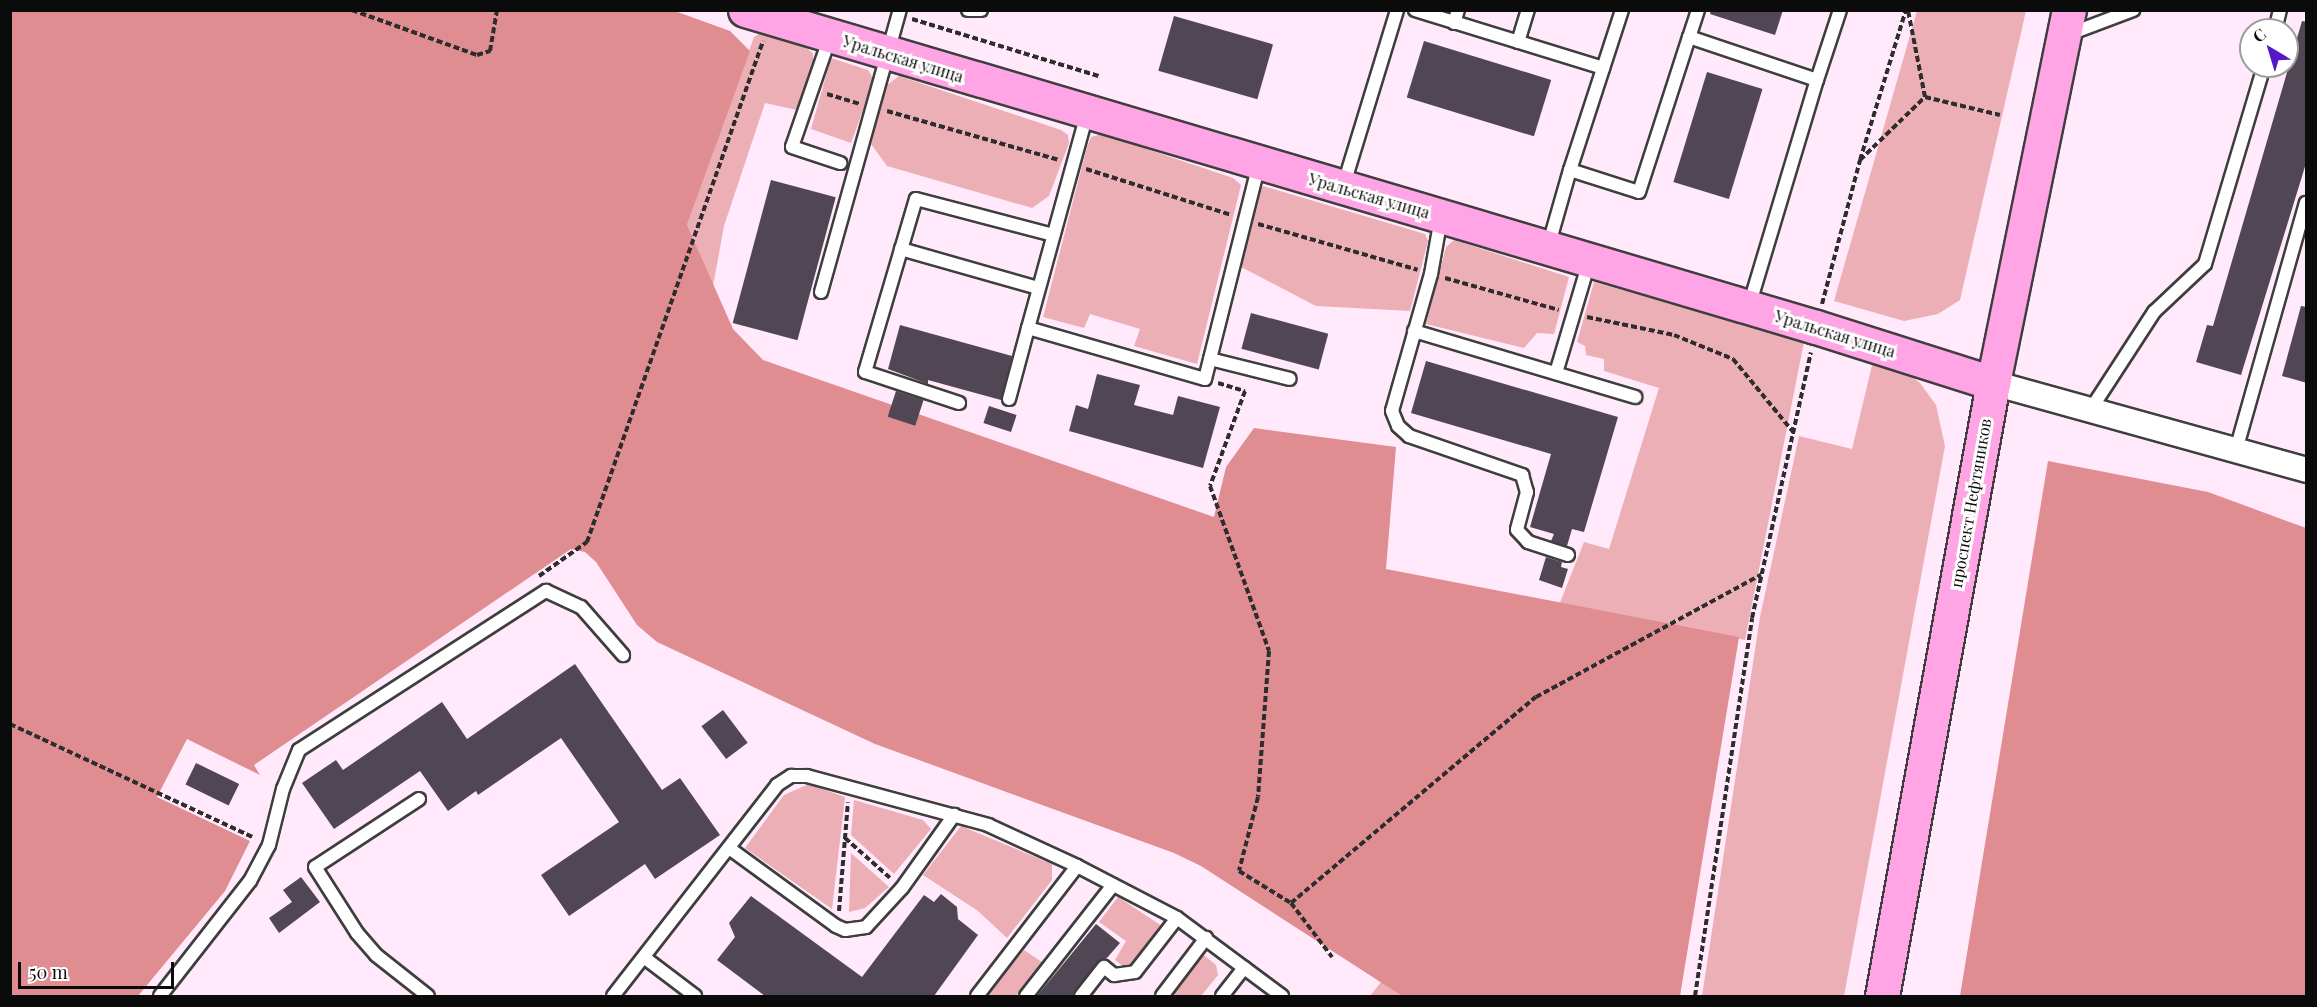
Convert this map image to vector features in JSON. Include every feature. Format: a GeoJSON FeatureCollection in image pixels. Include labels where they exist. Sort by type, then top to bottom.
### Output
{"type":"FeatureCollection","features":[{"type":"Feature","properties":{"kind":"street","name":"Уральская улица"},"geometry":{"type":"LineString","coordinates":[[757,14],[889,56],[1087,112],[1816,327],[1993,383]]}},
{"type":"Feature","properties":{"kind":"street","name":"проспект Нефтяников"},"geometry":{"type":"LineString","coordinates":[[1882,996],[1993,383],[2066,24]]}},
{"type":"Feature","properties":{"kind":"street"},"geometry":{"type":"LineString","coordinates":[[1993,383],[2236,450],[2305,465]]}},
{"type":"Feature","properties":{"kind":"lane"},"geometry":{"type":"LineString","coordinates":[[968,10],[981,10]]}},
{"type":"Feature","properties":{"kind":"lane"},"geometry":{"type":"LineString","coordinates":[[1343,188],[1397,10]]}},
{"type":"Feature","properties":{"kind":"lane"},"geometry":{"type":"LineString","coordinates":[[1415,10],[1456,16],[1518,42],[1603,68]]}},
{"type":"Feature","properties":{"kind":"lane"},"geometry":{"type":"LineString","coordinates":[[1518,42],[1528,10]]}},
{"type":"Feature","properties":{"kind":"lane"},"geometry":{"type":"LineString","coordinates":[[1547,249],[1622,10]]}},
{"type":"Feature","properties":{"kind":"lane"},"geometry":{"type":"LineString","coordinates":[[1570,170],[1639,192],[1698,10]]}},
{"type":"Feature","properties":{"kind":"lane"},"geometry":{"type":"LineString","coordinates":[[1749,308],[1840,10]]}},
{"type":"Feature","properties":{"kind":"lane"},"geometry":{"type":"LineString","coordinates":[[2066,24],[2133,10]]}},
{"type":"Feature","properties":{"kind":"lane"},"geometry":{"type":"LineString","coordinates":[[821,292],[889,56],[899,13]]}},
{"type":"Feature","properties":{"kind":"lane"},"geometry":{"type":"LineString","coordinates":[[830,37],[792,147],[840,163]]}},
{"type":"Feature","properties":{"kind":"lane"},"geometry":{"type":"LineString","coordinates":[[1689,37],[1817,80]]}},
{"type":"Feature","properties":{"kind":"lane"},"geometry":{"type":"LineString","coordinates":[[2091,409],[2154,312],[2205,264],[2260,78]]}},
{"type":"Feature","properties":{"kind":"lane"},"geometry":{"type":"LineString","coordinates":[[1009,399],[1087,112]]}},
{"type":"Feature","properties":{"kind":"lane"},"geometry":{"type":"LineString","coordinates":[[1028,328],[1205,379],[1259,164]]}},
{"type":"Feature","properties":{"kind":"lane"},"geometry":{"type":"LineString","coordinates":[[959,403],[865,372],[916,199],[1053,235]]}},
{"type":"Feature","properties":{"kind":"lane"},"geometry":{"type":"LineString","coordinates":[[2236,450],[2307,203]]}},
{"type":"Feature","properties":{"kind":"lane"},"geometry":{"type":"LineString","coordinates":[[1441,217],[1431,274],[1392,411],[1398,426],[1409,436],[1522,475],[1527,492],[1516,530],[1528,542],[1568,555]]}},
{"type":"Feature","properties":{"kind":"lane"},"geometry":{"type":"LineString","coordinates":[[901,249],[1038,288]]}},
{"type":"Feature","properties":{"kind":"lane"},"geometry":{"type":"LineString","coordinates":[[1556,373],[1589,261]]}},
{"type":"Feature","properties":{"kind":"lane"},"geometry":{"type":"LineString","coordinates":[[1414,332],[1635,396]]}},
{"type":"Feature","properties":{"kind":"lane"},"geometry":{"type":"LineString","coordinates":[[1210,359],[1290,379]]}},
{"type":"Feature","properties":{"kind":"lane"},"geometry":{"type":"LineString","coordinates":[[159,996],[250,881],[269,845],[283,789],[299,750],[546,591],[581,606],[622,655]]}},
{"type":"Feature","properties":{"kind":"lane"},"geometry":{"type":"LineString","coordinates":[[613,996],[645,958],[777,785],[791,776],[807,776],[988,825],[1077,866],[1177,918],[1282,996]]}},
{"type":"Feature","properties":{"kind":"lane"},"geometry":{"type":"LineString","coordinates":[[419,799],[315,867],[357,933],[376,955],[427,996]]}},
{"type":"Feature","properties":{"kind":"lane"},"geometry":{"type":"LineString","coordinates":[[729,848],[845,930],[866,927],[902,888],[954,815]]}},
{"type":"Feature","properties":{"kind":"lane"},"geometry":{"type":"LineString","coordinates":[[977,996],[1077,866]]}},
{"type":"Feature","properties":{"kind":"lane"},"geometry":{"type":"LineString","coordinates":[[1026,996],[1113,885]]}},
{"type":"Feature","properties":{"kind":"lane"},"geometry":{"type":"LineString","coordinates":[[1081,996],[1104,967],[1114,975],[1125,976],[1135,972],[1177,918]]}},
{"type":"Feature","properties":{"kind":"lane"},"geometry":{"type":"LineString","coordinates":[[1162,996],[1206,938]]}},
{"type":"Feature","properties":{"kind":"lane"},"geometry":{"type":"LineString","coordinates":[[645,958],[695,996]]}},
{"type":"Feature","properties":{"kind":"lane"},"geometry":{"type":"LineString","coordinates":[[1222,996],[1244,968]]}},
{"type":"Feature","properties":{"kind":"path"},"geometry":{"type":"LineString","coordinates":[[352,10],[477,55],[490,51],[497,10]]}},
{"type":"Feature","properties":{"kind":"path"},"geometry":{"type":"LineString","coordinates":[[1907,10],[1925,97]]}},
{"type":"Feature","properties":{"kind":"path"},"geometry":{"type":"LineString","coordinates":[[1695,996],[1752,618],[1761,574],[1816,327],[1860,160],[1907,10]]}},
{"type":"Feature","properties":{"kind":"path"},"geometry":{"type":"LineString","coordinates":[[899,13],[1098,76]]}},
{"type":"Feature","properties":{"kind":"path"},"geometry":{"type":"LineString","coordinates":[[531,582],[587,542],[757,14]]}},
{"type":"Feature","properties":{"kind":"path"},"geometry":{"type":"LineString","coordinates":[[812,90],[1073,164],[1246,220],[1431,274],[1575,314],[1674,335],[1733,359],[1794,433]]}},
{"type":"Feature","properties":{"kind":"path"},"geometry":{"type":"LineString","coordinates":[[1925,97],[2000,116]]}},
{"type":"Feature","properties":{"kind":"path"},"geometry":{"type":"LineString","coordinates":[[1860,160],[1925,97]]}},
{"type":"Feature","properties":{"kind":"path"},"geometry":{"type":"LineString","coordinates":[[1205,379],[1245,391],[1210,486],[1269,651],[1258,797],[1239,871],[1291,903],[1332,957]]}},
{"type":"Feature","properties":{"kind":"path"},"geometry":{"type":"LineString","coordinates":[[1291,903],[1536,697],[1761,574]]}},
{"type":"Feature","properties":{"kind":"path"},"geometry":{"type":"LineString","coordinates":[[10,724],[269,845]]}},
{"type":"Feature","properties":{"kind":"path"},"geometry":{"type":"LineString","coordinates":[[838,914],[850,788]]}},
{"type":"Feature","properties":{"kind":"path"},"geometry":{"type":"LineString","coordinates":[[845,838],[902,888]]}},
{"type":"Feature","properties":{"kind":"shaded area"},"geometry":{"type":"Polygon","coordinates":[[[672,10],[730,31],[750,51],[687,225],[733,329],[763,360],[1214,517],[1226,467],[1254,428],[1396,447],[1386,569],[1739,637],[1680,996],[1402,996],[1201,866],[1174,853],[875,744],[657,642],[637,625],[596,562],[585,552],[571,549],[254,765],[260,775],[187,739],[157,797],[250,841],[225,891],[138,996],[11,996],[10,11],[672,10]]]}},
{"type":"Feature","properties":{"kind":"shaded area"},"geometry":{"type":"Polygon","coordinates":[[[1917,11],[2026,11],[1960,300],[1938,314],[1904,321],[1834,301],[1917,11]]]}},
{"type":"Feature","properties":{"kind":"shaded area"},"geometry":{"type":"Polygon","coordinates":[[[762,32],[806,48],[813,53],[813,63],[797,110],[765,103],[724,226],[713,286],[687,225],[754,37],[762,32]]]}},
{"type":"Feature","properties":{"kind":"shaded area"},"geometry":{"type":"Polygon","coordinates":[[[831,58],[868,70],[874,80],[851,143],[811,129],[831,58]]]}},
{"type":"Feature","properties":{"kind":"shaded area"},"geometry":{"type":"Polygon","coordinates":[[[899,76],[1061,130],[1068,135],[1069,143],[1049,196],[1032,208],[887,166],[871,144],[887,85],[899,76]]]}},
{"type":"Feature","properties":{"kind":"shaded area"},"geometry":{"type":"Polygon","coordinates":[[[1102,134],[1233,178],[1241,185],[1197,364],[1134,346],[1140,329],[1090,314],[1084,328],[1043,317],[1087,147],[1091,137],[1102,134]]]}},
{"type":"Feature","properties":{"kind":"shaded area"},"geometry":{"type":"Polygon","coordinates":[[[1263,186],[1425,234],[1428,241],[1410,311],[1316,306],[1241,267],[1255,194],[1263,186]]]}},
{"type":"Feature","properties":{"kind":"shaded area"},"geometry":{"type":"Polygon","coordinates":[[[1454,240],[1569,277],[1554,334],[1537,333],[1524,348],[1426,324],[1446,247],[1454,240]]]}},
{"type":"Feature","properties":{"kind":"shaded area"},"geometry":{"type":"Polygon","coordinates":[[[1594,282],[1804,342],[1745,640],[1559,605],[1584,542],[1609,549],[1659,388],[1604,371],[1604,359],[1586,355],[1585,346],[1577,342],[1594,282]]]}},
{"type":"Feature","properties":{"kind":"shaded area"},"geometry":{"type":"Polygon","coordinates":[[[1874,357],[1894,364],[1920,383],[1936,405],[1945,446],[1844,996],[1702,996],[1760,617],[1799,436],[1852,449],[1874,357]]]}},
{"type":"Feature","properties":{"kind":"shaded area"},"geometry":{"type":"Polygon","coordinates":[[[2048,461],[2208,492],[2306,528],[2306,996],[1960,996],[2048,461]]]}},
{"type":"Feature","properties":{"kind":"shaded area"},"geometry":{"type":"Polygon","coordinates":[[[809,784],[845,797],[832,909],[745,848],[784,795],[809,784]]]}},
{"type":"Feature","properties":{"kind":"shaded area"},"geometry":{"type":"Polygon","coordinates":[[[854,800],[923,820],[931,829],[894,874],[851,835],[854,800]]]}},
{"type":"Feature","properties":{"kind":"shaded area"},"geometry":{"type":"Polygon","coordinates":[[[961,826],[1052,864],[1052,880],[1007,938],[978,911],[923,875],[961,826]]]}},
{"type":"Feature","properties":{"kind":"shaded area"},"geometry":{"type":"Polygon","coordinates":[[[851,853],[889,887],[865,908],[849,912],[851,853]]]}},
{"type":"Feature","properties":{"kind":"shaded area"},"geometry":{"type":"Polygon","coordinates":[[[1118,897],[1165,928],[1132,973],[1115,960],[1126,941],[1099,922],[1118,897]]]}},
{"type":"Feature","properties":{"kind":"shaded area"},"geometry":{"type":"Polygon","coordinates":[[[1024,950],[1042,962],[1016,996],[986,996],[1024,950]]]}},
{"type":"Feature","properties":{"kind":"shaded area"},"geometry":{"type":"Polygon","coordinates":[[[1200,952],[1216,965],[1218,975],[1201,996],[1166,996],[1200,952]]]}},
{"type":"Feature","properties":{"kind":"shaded area"},"geometry":{"type":"Polygon","coordinates":[[[1381,982],[1402,996],[1370,996],[1381,982]]]}},
{"type":"Feature","properties":{"kind":"building"},"geometry":{"type":"Polygon","coordinates":[[[1711,10],[1783,10],[1775,35],[1710,14],[1711,10]]]}},
{"type":"Feature","properties":{"kind":"building"},"geometry":{"type":"Polygon","coordinates":[[[1174,16],[1273,44],[1257,99],[1158,71],[1174,16]]]}},
{"type":"Feature","properties":{"kind":"building"},"geometry":{"type":"Polygon","coordinates":[[[2302,21],[2307,22],[2307,160],[2241,375],[2196,362],[2207,325],[2213,326],[2285,78],[2299,78],[2299,31],[2302,21]]]}},
{"type":"Feature","properties":{"kind":"building"},"geometry":{"type":"Polygon","coordinates":[[[1424,41],[1551,80],[1534,136],[1407,97],[1424,41]]]}},
{"type":"Feature","properties":{"kind":"building"},"geometry":{"type":"Polygon","coordinates":[[[1707,72],[1762,89],[1729,199],[1673,182],[1707,72]]]}},
{"type":"Feature","properties":{"kind":"building"},"geometry":{"type":"Polygon","coordinates":[[[771,180],[836,197],[797,340],[733,323],[771,180]]]}},
{"type":"Feature","properties":{"kind":"building"},"geometry":{"type":"Polygon","coordinates":[[[2301,306],[2307,307],[2307,383],[2282,376],[2301,306]]]}},
{"type":"Feature","properties":{"kind":"building"},"geometry":{"type":"Polygon","coordinates":[[[1251,313],[1328,334],[1319,369],[1241,349],[1251,313]]]}},
{"type":"Feature","properties":{"kind":"building"},"geometry":{"type":"Polygon","coordinates":[[[900,325],[1012,356],[1001,400],[928,380],[928,384],[888,369],[900,325]]]}},
{"type":"Feature","properties":{"kind":"building"},"geometry":{"type":"Polygon","coordinates":[[[1426,361],[1618,417],[1584,532],[1572,529],[1567,546],[1551,541],[1554,534],[1530,527],[1551,454],[1411,413],[1426,361]]]}},
{"type":"Feature","properties":{"kind":"building"},"geometry":{"type":"Polygon","coordinates":[[[1097,374],[1140,385],[1134,405],[1173,415],[1178,396],[1220,407],[1203,468],[1069,431],[1076,405],[1088,409],[1097,374]]]}},
{"type":"Feature","properties":{"kind":"building"},"geometry":{"type":"Polygon","coordinates":[[[896,391],[924,400],[915,426],[888,417],[896,391]]]}},
{"type":"Feature","properties":{"kind":"building"},"geometry":{"type":"Polygon","coordinates":[[[989,406],[1017,415],[1011,432],[983,423],[989,406]]]}},
{"type":"Feature","properties":{"kind":"building"},"geometry":{"type":"Polygon","coordinates":[[[1546,557],[1562,562],[1561,567],[1568,569],[1562,588],[1539,580],[1546,557]]]}},
{"type":"Feature","properties":{"kind":"building"},"geometry":{"type":"Polygon","coordinates":[[[575,664],[662,790],[680,778],[720,835],[655,879],[645,864],[569,916],[541,875],[619,822],[561,738],[478,795],[476,791],[448,811],[420,771],[334,829],[302,783],[336,760],[343,770],[442,702],[467,739],[575,664]]]}},
{"type":"Feature","properties":{"kind":"building"},"geometry":{"type":"Polygon","coordinates":[[[723,710],[748,743],[726,759],[701,726],[723,710]]]}},
{"type":"Feature","properties":{"kind":"building"},"geometry":{"type":"Polygon","coordinates":[[[196,763],[239,784],[229,806],[185,785],[196,763]]]}},
{"type":"Feature","properties":{"kind":"building"},"geometry":{"type":"Polygon","coordinates":[[[301,877],[320,902],[279,933],[269,918],[292,902],[283,890],[301,877]]]}},
{"type":"Feature","properties":{"kind":"building"},"geometry":{"type":"Polygon","coordinates":[[[941,894],[957,907],[958,919],[978,935],[934,996],[765,996],[717,960],[735,937],[729,923],[751,896],[862,977],[924,895],[934,902],[941,894]]]}},
{"type":"Feature","properties":{"kind":"building"},"geometry":{"type":"Polygon","coordinates":[[[1096,924],[1120,943],[1106,959],[1098,962],[1073,996],[1037,996],[1096,924]]]}}]}
